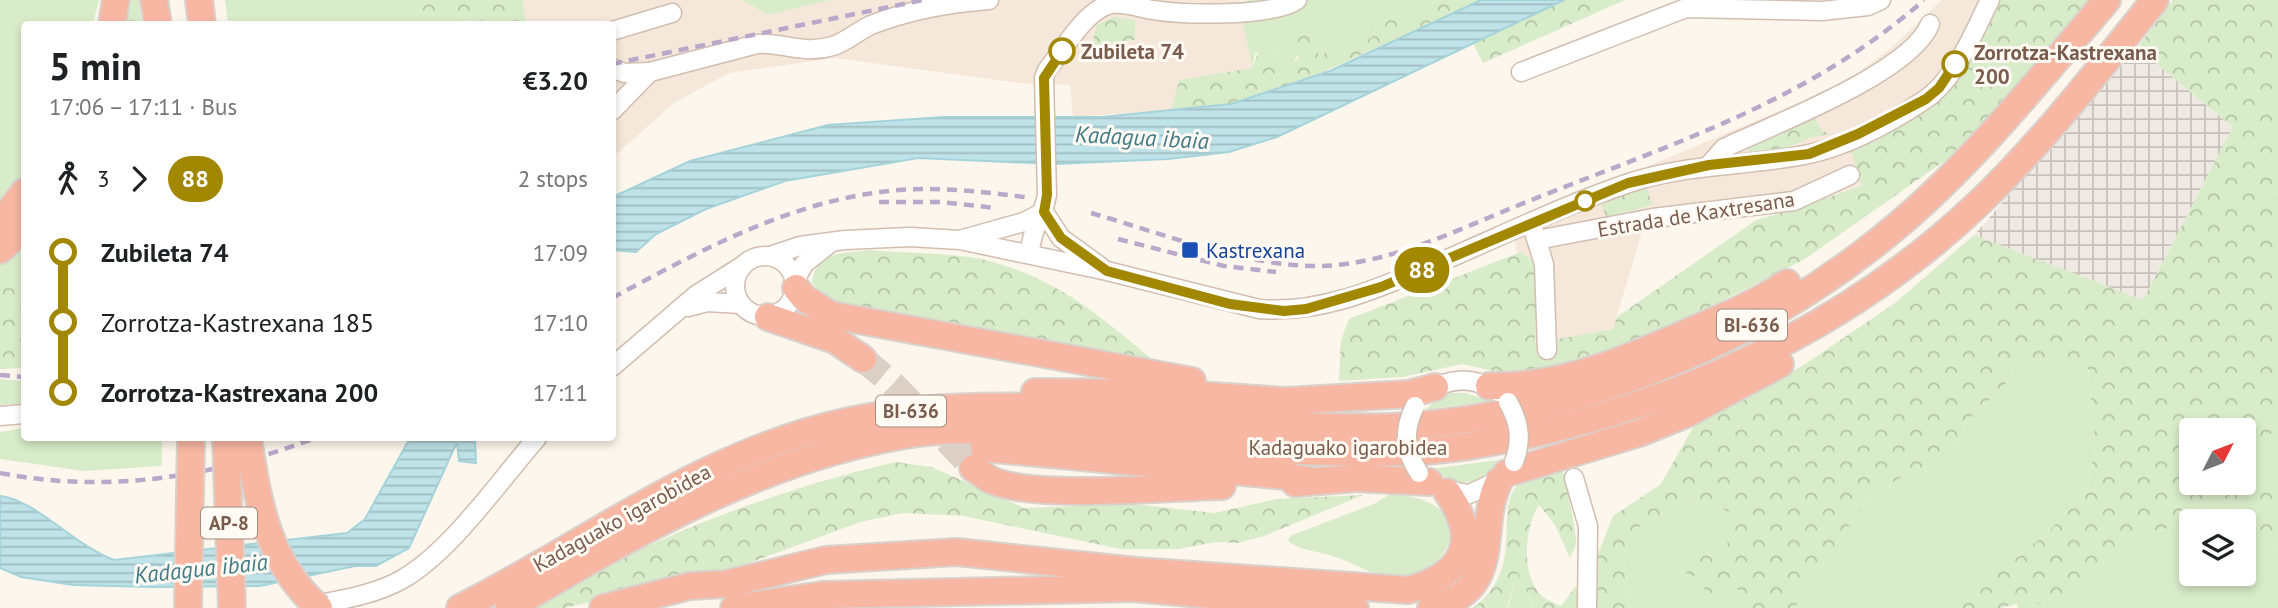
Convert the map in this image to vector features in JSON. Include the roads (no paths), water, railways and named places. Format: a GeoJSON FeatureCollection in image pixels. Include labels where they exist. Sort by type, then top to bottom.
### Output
{"type":"FeatureCollection","features":[{"type":"Feature","properties":{"kind":"highway"},"geometry":{"type":"LineString","coordinates":[[112,21],[116,0]]}},
{"type":"Feature","properties":{"kind":"highway"},"geometry":{"type":"LineString","coordinates":[[154,0],[158,21]]}},
{"type":"Feature","properties":{"kind":"highway"},"geometry":{"type":"LineString","coordinates":[[200,0],[202,21]]}},
{"type":"Feature","properties":{"kind":"highway","name":"Kadaguako igarobidea"},"geometry":{"type":"LineString","coordinates":[[460,608],[668,488],[769,442],[850,421],[961,407],[1046,409],[1305,426],[1407,426],[1467,419],[1544,404],[1653,371],[1750,326],[1871,247],[1954,172],[2015,109],[2107,0]]}},
{"type":"Feature","properties":{"kind":"highway","name":"Kadaguako igarobidea"},"geometry":{"type":"LineString","coordinates":[[509,608],[676,513],[774,470],[911,433],[962,430],[1091,435],[1247,449],[1405,451],[1467,446],[1609,415],[1715,376],[1770,351],[1848,306],[1952,227],[2014,168],[2155,0]]}},
{"type":"Feature","properties":{"kind":"highway"},"geometry":{"type":"LineString","coordinates":[[1499,394],[1571,376],[1646,351],[1725,316],[1778,289],[1923,187],[1954,172]]}},
{"type":"Feature","properties":{"kind":"highway"},"geometry":{"type":"LineString","coordinates":[[0,224],[21,196]]}},
{"type":"Feature","properties":{"kind":"highway"},"geometry":{"type":"LineString","coordinates":[[1432,608],[1445,605],[1464,592],[1480,573],[1488,551],[1492,496],[1507,472],[1651,428],[1686,414],[1774,368],[1886,297],[1926,263],[1952,227]]}},
{"type":"Feature","properties":{"kind":"highway"},"geometry":{"type":"LineString","coordinates":[[0,250],[21,231]]}},
{"type":"Feature","properties":{"kind":"highway"},"geometry":{"type":"LineString","coordinates":[[795,284],[812,304],[831,315],[1222,387],[1324,390],[1346,397]]}},
{"type":"Feature","properties":{"kind":"highway"},"geometry":{"type":"LineString","coordinates":[[768,317],[835,340],[863,359]]}},
{"type":"Feature","properties":{"kind":"highway"},"geometry":{"type":"LineString","coordinates":[[769,442],[801,422],[897,400],[1049,391],[1166,393],[1286,401],[1409,394],[1435,387]]}},
{"type":"Feature","properties":{"kind":"highway"},"geometry":{"type":"LineString","coordinates":[[176,441],[177,485],[189,544]]}},
{"type":"Feature","properties":{"kind":"highway","name":"AP-8"},"geometry":{"type":"LineString","coordinates":[[188,608],[191,441]]}},
{"type":"Feature","properties":{"kind":"highway","name":"AP-8"},"geometry":{"type":"LineString","coordinates":[[226,441],[232,608]]}},
{"type":"Feature","properties":{"kind":"highway"},"geometry":{"type":"LineString","coordinates":[[248,441],[258,500],[274,551],[285,570],[318,608]]}},
{"type":"Feature","properties":{"kind":"highway"},"geometry":{"type":"LineString","coordinates":[[818,456],[976,447],[1286,476],[1311,481]]}},
{"type":"Feature","properties":{"kind":"highway"},"geometry":{"type":"LineString","coordinates":[[666,608],[730,596],[826,560],[957,552],[1136,571],[1408,590],[1434,583],[1450,571],[1461,556],[1465,538],[1462,513],[1432,482],[1357,478],[1060,490],[1015,487],[991,480],[973,468]]}},
{"type":"Feature","properties":{"kind":"highway"},"geometry":{"type":"LineString","coordinates":[[603,608],[690,586],[730,596],[1134,588],[1355,608]]}},
{"type":"Feature","properties":{"kind":"street"},"geometry":{"type":"LineString","coordinates":[[616,70],[624,73],[650,72],[757,44],[768,43],[791,50],[836,45],[857,31],[895,16],[956,2],[989,0]]}},
{"type":"Feature","properties":{"kind":"street"},"geometry":{"type":"LineString","coordinates":[[1107,271],[1061,238],[1045,203],[1044,78],[1047,69],[1106,2],[1155,10],[1262,12],[1297,0]]}},
{"type":"Feature","properties":{"kind":"street"},"geometry":{"type":"LineString","coordinates":[[1521,72],[1686,8],[1822,11],[1868,6],[1881,0]]}},
{"type":"Feature","properties":{"kind":"street"},"geometry":{"type":"LineString","coordinates":[[616,364],[675,313],[719,279],[750,260],[800,246],[832,243],[910,237],[960,240],[1107,271],[1230,304],[1284,311],[1333,303],[1538,227],[1628,183],[1709,165],[1809,154],[1849,139],[1916,105],[1948,76],[1990,0]]}},
{"type":"Feature","properties":{"kind":"street"},"geometry":{"type":"LineString","coordinates":[[616,30],[672,13]]}},
{"type":"Feature","properties":{"kind":"street"},"geometry":{"type":"LineString","coordinates":[[1709,165],[1724,148],[1895,64],[1927,34],[1930,24]]}},
{"type":"Feature","properties":{"kind":"street"},"geometry":{"type":"LineString","coordinates":[[616,107],[650,72]]}},
{"type":"Feature","properties":{"kind":"street","name":"Estrada de Kaxtresana"},"geometry":{"type":"LineString","coordinates":[[1538,227],[1653,218],[1794,201],[1850,175]]}},
{"type":"Feature","properties":{"kind":"street"},"geometry":{"type":"LineString","coordinates":[[960,240],[1024,222],[1045,203]]}},
{"type":"Feature","properties":{"kind":"street"},"geometry":{"type":"LineString","coordinates":[[1030,254],[1030,236],[1045,203]]}},
{"type":"Feature","properties":{"kind":"street"},"geometry":{"type":"LineString","coordinates":[[1538,227],[1544,264],[1547,350]]}},
{"type":"Feature","properties":{"kind":"street"},"geometry":{"type":"LineString","coordinates":[[675,313],[707,302],[741,304],[758,316],[768,317],[790,304],[804,264],[832,243]]}},
{"type":"Feature","properties":{"kind":"street"},"geometry":{"type":"LineString","coordinates":[[770,256],[786,264],[795,284]]}},
{"type":"Feature","properties":{"kind":"street"},"geometry":{"type":"LineString","coordinates":[[741,304],[735,285],[742,266]]}},
{"type":"Feature","properties":{"kind":"street"},"geometry":{"type":"LineString","coordinates":[[1462,380],[1499,394],[1519,425],[1518,450],[1507,472],[1480,492],[1432,482],[1407,447],[1406,433],[1415,406],[1435,387],[1462,380]]}},
{"type":"Feature","properties":{"kind":"street"},"geometry":{"type":"LineString","coordinates":[[0,416],[21,411]]}},
{"type":"Feature","properties":{"kind":"street"},"geometry":{"type":"LineString","coordinates":[[301,608],[373,592],[401,580],[425,564],[534,441]]}},
{"type":"Feature","properties":{"kind":"street"},"geometry":{"type":"LineString","coordinates":[[1574,478],[1588,526],[1587,608]]}},
{"type":"Feature","properties":{"kind":"water","name":"Kadagua ibaia"},"geometry":{"type":"Polygon","coordinates":[[[1481,0],[1564,0],[1277,137],[1229,152],[1168,159],[1055,164],[918,158],[785,181],[706,209],[656,234],[636,252],[616,250],[616,196],[690,161],[828,125],[943,117],[1102,117],[1231,104],[1330,71],[1481,0]]]}},
{"type":"Feature","properties":{"kind":"water","name":"Kadagua ibaia"},"geometry":{"type":"Polygon","coordinates":[[[408,441],[475,441],[476,463],[459,461],[457,442],[409,548],[376,566],[355,566],[260,586],[152,587],[73,585],[21,577],[0,568],[0,496],[28,506],[85,545],[114,560],[347,533],[365,519],[408,441]]]}},
{"type":"Feature","properties":{"kind":"tunnel"},"geometry":{"type":"LineString","coordinates":[[863,359],[893,384],[973,468]]}},
{"type":"Feature","properties":{"kind":"railway"},"geometry":{"type":"LineString","coordinates":[[616,63],[923,0]]}},
{"type":"Feature","properties":{"kind":"railway"},"geometry":{"type":"LineString","coordinates":[[1091,213],[1206,248],[1266,261],[1323,266],[1377,258],[1431,241],[1689,138],[1787,93],[1880,35],[1924,0]]}},
{"type":"Feature","properties":{"kind":"railway"},"geometry":{"type":"LineString","coordinates":[[616,296],[750,229],[786,215],[860,195],[932,189],[1031,198]]}},
{"type":"Feature","properties":{"kind":"railway"},"geometry":{"type":"LineString","coordinates":[[879,202],[941,202],[996,208]]}},
{"type":"Feature","properties":{"kind":"railway"},"geometry":{"type":"LineString","coordinates":[[1118,239],[1224,266],[1276,272]]}},
{"type":"Feature","properties":{"kind":"railway"},"geometry":{"type":"LineString","coordinates":[[0,375],[21,377]]}},
{"type":"Feature","properties":{"kind":"railway"},"geometry":{"type":"LineString","coordinates":[[0,473],[81,482],[160,478],[238,463],[307,441]]}},
{"type":"Feature","properties":{"kind":"place","name":"Zubileta 74"},"geometry":{"type":"Point","coordinates":[1062,51]}},
{"type":"Feature","properties":{"kind":"place","name":"Zorrotza-Kastrexana 200"},"geometry":{"type":"Point","coordinates":[1955,64]}},
{"type":"Feature","properties":{"kind":"place","name":"Kastrexana"},"geometry":{"type":"Point","coordinates":[1190,250]}}]}
